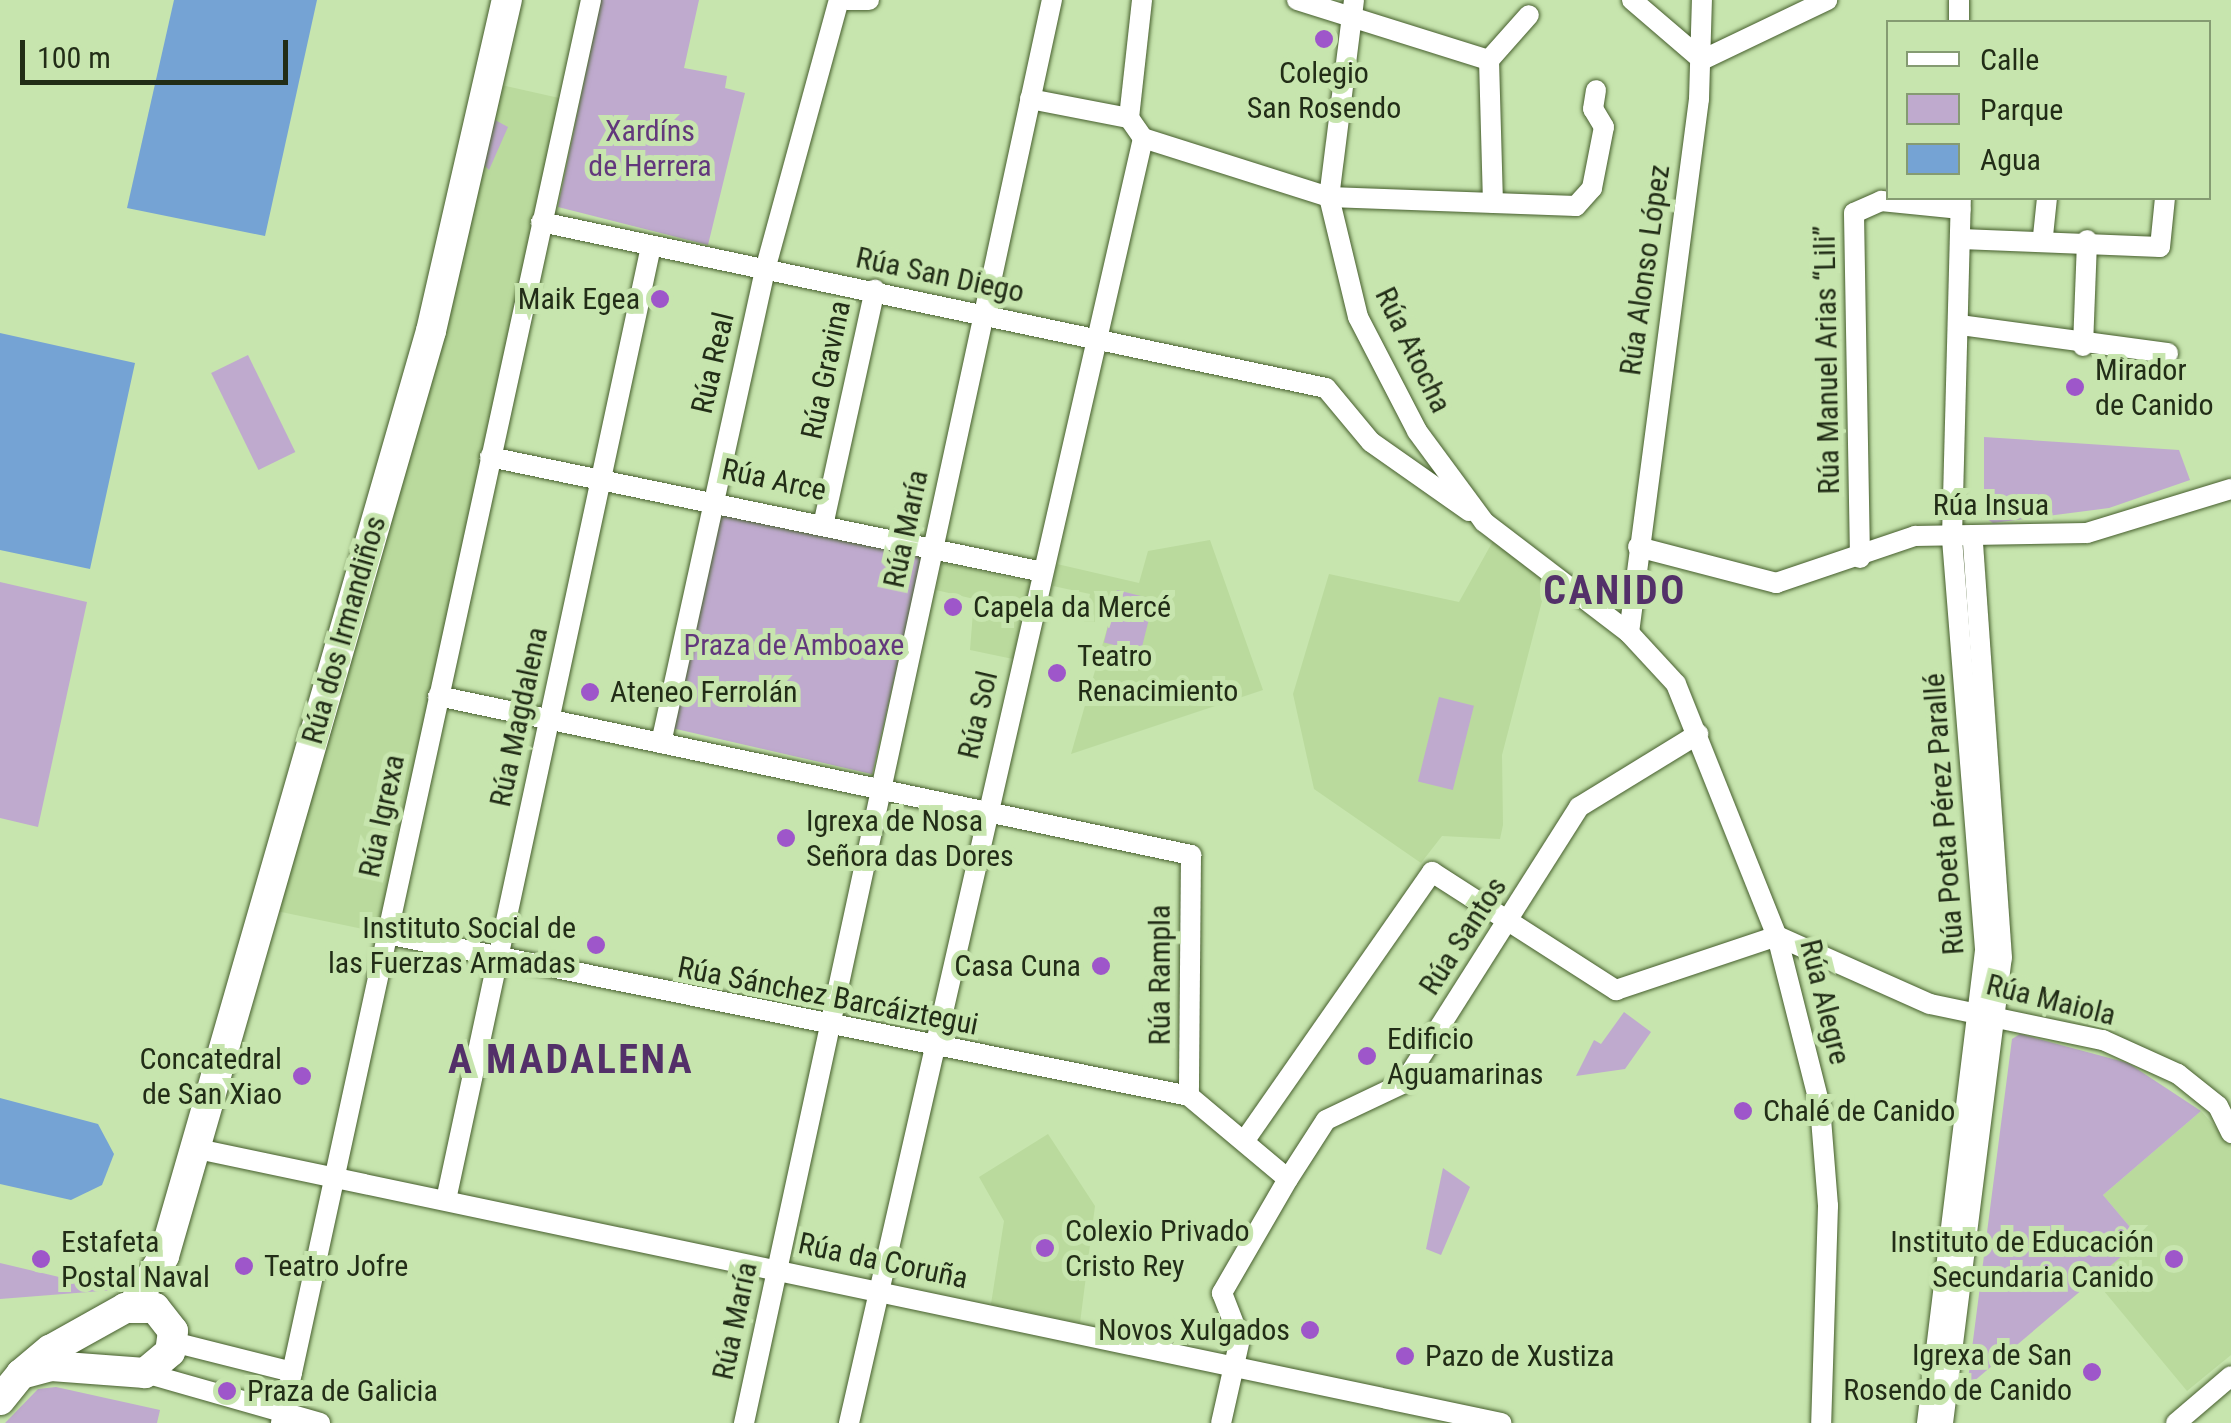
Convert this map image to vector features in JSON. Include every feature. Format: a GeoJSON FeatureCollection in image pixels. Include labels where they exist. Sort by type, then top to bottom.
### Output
{"type":"FeatureCollection","features":[{"type":"Feature","properties":{"kind":"main road","name":"Rúa dos Irmandiños"},"geometry":{"type":"LineString","coordinates":[[170,1330],[164,1256],[431,332],[507,0]]}},
{"type":"Feature","properties":{"kind":"main road","name":"Rúa dos Irmandiños"},"geometry":{"type":"LineString","coordinates":[[122,1313],[164,1256]]}},
{"type":"Feature","properties":{"kind":"main road"},"geometry":{"type":"LineString","coordinates":[[21,1374],[137,1371],[170,1330],[122,1313]]}},
{"type":"Feature","properties":{"kind":"main road"},"geometry":{"type":"LineString","coordinates":[[122,1313],[108,1350],[137,1371]]}},
{"type":"Feature","properties":{"kind":"main road"},"geometry":{"type":"LineString","coordinates":[[0,1400],[21,1374],[122,1313]]}},
{"type":"Feature","properties":{"kind":"street","name":"Rúa Igrexa"},"geometry":{"type":"LineString","coordinates":[[282,1419],[591,0]]}},
{"type":"Feature","properties":{"kind":"street"},"geometry":{"type":"LineString","coordinates":[[843,0],[870,0]]}},
{"type":"Feature","properties":{"kind":"street","name":"Rúa Real"},"geometry":{"type":"LineString","coordinates":[[661,743],[764,270],[843,0]]}},
{"type":"Feature","properties":{"kind":"street","name":"Rúa María"},"geometry":{"type":"LineString","coordinates":[[744,1423],[1052,0]]}},
{"type":"Feature","properties":{"kind":"street"},"geometry":{"type":"LineString","coordinates":[[1142,0],[1129,118],[1143,138],[1330,197],[1493,203],[1586,200],[1604,127],[1593,109],[1596,90]]}},
{"type":"Feature","properties":{"kind":"street"},"geometry":{"type":"LineString","coordinates":[[1298,0],[1353,7],[1489,60]]}},
{"type":"Feature","properties":{"kind":"street"},"geometry":{"type":"LineString","coordinates":[[1632,0],[1702,60],[1827,0]]}},
{"type":"Feature","properties":{"kind":"street","name":"Rúa Alonso López"},"geometry":{"type":"LineString","coordinates":[[1629,633],[1702,60],[1702,0]]}},
{"type":"Feature","properties":{"kind":"street"},"geometry":{"type":"LineString","coordinates":[[1330,197],[1353,7]]}},
{"type":"Feature","properties":{"kind":"street"},"geometry":{"type":"LineString","coordinates":[[1493,203],[1489,60],[1529,15]]}},
{"type":"Feature","properties":{"kind":"street"},"geometry":{"type":"LineString","coordinates":[[1030,100],[1129,118]]}},
{"type":"Feature","properties":{"kind":"street","name":"Rúa Sol"},"geometry":{"type":"LineString","coordinates":[[849,1423],[875,1291],[1143,138]]}},
{"type":"Feature","properties":{"kind":"street","name":"Rúa Atocha"},"geometry":{"type":"LineString","coordinates":[[1330,197],[1358,316],[1417,431],[1484,522],[1629,633]]}},
{"type":"Feature","properties":{"kind":"street"},"geometry":{"type":"LineString","coordinates":[[2043,236],[2047,200]]}},
{"type":"Feature","properties":{"kind":"street"},"geometry":{"type":"LineString","coordinates":[[1961,239],[2043,236],[2160,247],[2165,200]]}},
{"type":"Feature","properties":{"kind":"street","name":"Rúa Manuel Arias “Lili”"},"geometry":{"type":"LineString","coordinates":[[1860,558],[1854,212],[1881,202],[1961,204]]}},
{"type":"Feature","properties":{"kind":"street","name":"Rúa Poeta Pérez Parallé"},"geometry":{"type":"LineString","coordinates":[[1943,1423],[1988,1015],[1963,538],[1961,204]]}},
{"type":"Feature","properties":{"kind":"street","name":"Rúa San Diego"},"geometry":{"type":"LineString","coordinates":[[541,222],[1326,388],[1372,442],[1484,522]]}},
{"type":"Feature","properties":{"kind":"street"},"geometry":{"type":"LineString","coordinates":[[2083,346],[2087,240]]}},
{"type":"Feature","properties":{"kind":"street","name":"Rúa Magdalena"},"geometry":{"type":"LineString","coordinates":[[446,1200],[651,246]]}},
{"type":"Feature","properties":{"kind":"street","name":"Rúa Gravina"},"geometry":{"type":"LineString","coordinates":[[824,521],[874,290]]}},
{"type":"Feature","properties":{"kind":"street"},"geometry":{"type":"LineString","coordinates":[[1960,325],[2083,346],[2168,353]]}},
{"type":"Feature","properties":{"kind":"street","name":"Rúa Arce"},"geometry":{"type":"LineString","coordinates":[[490,457],[824,521],[1043,572]]}},
{"type":"Feature","properties":{"kind":"street","name":"Rúa Insua"},"geometry":{"type":"LineString","coordinates":[[1638,547],[1776,583],[1860,558],[1915,536],[2087,533],[2231,490]]}},
{"type":"Feature","properties":{"kind":"street","name":"Rúa Alegre"},"geometry":{"type":"LineString","coordinates":[[1629,633],[1676,684],[1698,734],[1777,936],[1820,1106],[1828,1206],[1822,1423]]}},
{"type":"Feature","properties":{"kind":"street"},"geometry":{"type":"LineString","coordinates":[[438,696],[986,812]]}},
{"type":"Feature","properties":{"kind":"street","name":"Rúa Santos"},"geometry":{"type":"LineString","coordinates":[[1233,1363],[1240,1340],[1222,1293],[1326,1120],[1404,1083],[1578,807],[1698,734]]}},
{"type":"Feature","properties":{"kind":"street","name":"Rúa Rampla"},"geometry":{"type":"LineString","coordinates":[[986,812],[1191,855],[1190,1096]]}},
{"type":"Feature","properties":{"kind":"street"},"geometry":{"type":"LineString","coordinates":[[1244,1140],[1432,872],[1616,990],[1777,936]]}},
{"type":"Feature","properties":{"kind":"street","name":"Rúa Sánchez Barcáiztegui"},"geometry":{"type":"LineString","coordinates":[[386,934],[931,1048],[1190,1096],[1288,1179]]}},
{"type":"Feature","properties":{"kind":"street","name":"Rúa Maiola"},"geometry":{"type":"LineString","coordinates":[[1777,936],[1930,1004],[2103,1040],[2178,1074],[2224,1102],[2231,1133]]}},
{"type":"Feature","properties":{"kind":"street","name":"Rúa Poeta Pérez Parallé"},"geometry":{"type":"LineString","coordinates":[[1927,1423],[1988,1015]]}},
{"type":"Feature","properties":{"kind":"street","name":"Rúa da Coruña"},"geometry":{"type":"LineString","coordinates":[[194,1148],[1233,1363],[1501,1423]]}},
{"type":"Feature","properties":{"kind":"street"},"geometry":{"type":"LineString","coordinates":[[170,1330],[292,1372]]}},
{"type":"Feature","properties":{"kind":"street"},"geometry":{"type":"LineString","coordinates":[[1221,1423],[1233,1363]]}},
{"type":"Feature","properties":{"kind":"street"},"geometry":{"type":"LineString","coordinates":[[137,1371],[282,1419],[320,1423]]}},
{"type":"Feature","properties":{"kind":"street"},"geometry":{"type":"LineString","coordinates":[[2176,1423],[2231,1376]]}},
{"type":"Feature","properties":{"kind":"shaded area"},"geometry":{"type":"Polygon","coordinates":[[[488,82],[568,100],[387,934],[262,908],[488,82]]]}},
{"type":"Feature","properties":{"kind":"shaded area"},"geometry":{"type":"Polygon","coordinates":[[[1210,540],[1263,690],[1071,754],[1109,622],[1084,622],[1090,594],[1053,586],[1057,564],[1139,583],[1148,551],[1210,540]]]}},
{"type":"Feature","properties":{"kind":"shaded area"},"geometry":{"type":"Polygon","coordinates":[[[1493,541],[1547,582],[1502,755],[1500,839],[1442,836],[1421,863],[1314,789],[1293,694],[1329,574],[1459,602],[1493,541]]]}},
{"type":"Feature","properties":{"kind":"shaded area"},"geometry":{"type":"Polygon","coordinates":[[[942,563],[1030,582],[1013,659],[970,650],[974,599],[936,590],[942,563]]]}},
{"type":"Feature","properties":{"kind":"shaded area","name":"Instituto de Educación Secundaria Canido"},"geometry":{"type":"Polygon","coordinates":[[[2201,1111],[2231,1145],[2231,1355],[2187,1391],[2094,1279],[2141,1240],[2103,1195],[2201,1111]]]}},
{"type":"Feature","properties":{"kind":"shaded area","name":"Colexio Privado Cristo Rey"},"geometry":{"type":"Polygon","coordinates":[[[1048,1134],[1095,1206],[1080,1323],[991,1304],[1004,1221],[979,1177],[1048,1134]]]}},
{"type":"Feature","properties":{"kind":"green space","name":"Xardíns de Herrera"},"geometry":{"type":"Polygon","coordinates":[[[601,0],[699,0],[684,68],[727,76],[725,88],[745,93],[708,245],[558,207],[601,0]]]}},
{"type":"Feature","properties":{"kind":"green space"},"geometry":{"type":"Polygon","coordinates":[[[495,120],[508,127],[489,170],[483,164],[495,120]]]}},
{"type":"Feature","properties":{"kind":"green space"},"geometry":{"type":"Polygon","coordinates":[[[248,355],[295,452],[258,470],[211,373],[248,355]]]}},
{"type":"Feature","properties":{"kind":"green space"},"geometry":{"type":"Polygon","coordinates":[[[1984,437],[2179,450],[2190,480],[2109,508],[1993,523],[1984,517],[1984,437]]]}},
{"type":"Feature","properties":{"kind":"green space","name":"Praza de Amboaxe"},"geometry":{"type":"Polygon","coordinates":[[[720,504],[924,551],[872,774],[668,727],[720,504]]]}},
{"type":"Feature","properties":{"kind":"green space"},"geometry":{"type":"Polygon","coordinates":[[[0,582],[87,602],[38,827],[0,818],[0,582]]]}},
{"type":"Feature","properties":{"kind":"green space"},"geometry":{"type":"Polygon","coordinates":[[[1117,590],[1154,599],[1141,652],[1104,642],[1117,590]]]}},
{"type":"Feature","properties":{"kind":"green space"},"geometry":{"type":"Polygon","coordinates":[[[1439,697],[1474,706],[1453,790],[1418,781],[1439,697]]]}},
{"type":"Feature","properties":{"kind":"green space"},"geometry":{"type":"Polygon","coordinates":[[[1624,1012],[1651,1032],[1625,1069],[1576,1076],[1594,1040],[1601,1044],[1624,1012]]]}},
{"type":"Feature","properties":{"kind":"green space"},"geometry":{"type":"Polygon","coordinates":[[[2020,1034],[2128,1063],[2201,1111],[2103,1195],[2141,1240],[1967,1387],[2012,1039],[2020,1034]]]}},
{"type":"Feature","properties":{"kind":"green space"},"geometry":{"type":"Polygon","coordinates":[[[1443,1168],[1470,1187],[1441,1255],[1426,1249],[1443,1168]]]}},
{"type":"Feature","properties":{"kind":"green space"},"geometry":{"type":"Polygon","coordinates":[[[0,1263],[114,1290],[0,1299],[0,1263]]]}},
{"type":"Feature","properties":{"kind":"green space"},"geometry":{"type":"Polygon","coordinates":[[[56,1387],[160,1410],[157,1423],[5,1423],[38,1389],[56,1387]]]}},
{"type":"Feature","properties":{"kind":"water"},"geometry":{"type":"Polygon","coordinates":[[[174,0],[317,0],[265,236],[127,208],[174,0]]]}},
{"type":"Feature","properties":{"kind":"water"},"geometry":{"type":"Polygon","coordinates":[[[0,333],[135,363],[90,569],[0,550],[0,333]]]}},
{"type":"Feature","properties":{"kind":"water"},"geometry":{"type":"Polygon","coordinates":[[[0,1098],[98,1124],[114,1154],[102,1185],[71,1200],[0,1184],[0,1098]]]}},
{"type":"Feature","properties":{"kind":"place","name":"Colegio San Rosendo"},"geometry":{"type":"Point","coordinates":[1324,39]}},
{"type":"Feature","properties":{"kind":"place","name":"Maik Egea"},"geometry":{"type":"Point","coordinates":[660,299]}},
{"type":"Feature","properties":{"kind":"place","name":"Mirador de Canido"},"geometry":{"type":"Point","coordinates":[2075,387]}},
{"type":"Feature","properties":{"kind":"place","name":"Capela da Mercé"},"geometry":{"type":"Point","coordinates":[953,607]}},
{"type":"Feature","properties":{"kind":"place","name":"Teatro Renacimiento"},"geometry":{"type":"Point","coordinates":[1057,673]}},
{"type":"Feature","properties":{"kind":"place","name":"Ateneo Ferrolán"},"geometry":{"type":"Point","coordinates":[590,692]}},
{"type":"Feature","properties":{"kind":"place","name":"Igrexa de Nosa Señora das Dores"},"geometry":{"type":"Point","coordinates":[786,838]}},
{"type":"Feature","properties":{"kind":"place","name":"Instituto Social de las Fuerzas Armadas"},"geometry":{"type":"Point","coordinates":[596,945]}},
{"type":"Feature","properties":{"kind":"place","name":"Casa Cuna"},"geometry":{"type":"Point","coordinates":[1101,966]}},
{"type":"Feature","properties":{"kind":"place","name":"Edificio Aguamarinas"},"geometry":{"type":"Point","coordinates":[1367,1056]}},
{"type":"Feature","properties":{"kind":"place","name":"Concatedral de San Xiao"},"geometry":{"type":"Point","coordinates":[302,1076]}},
{"type":"Feature","properties":{"kind":"place","name":"Chalé de Canido"},"geometry":{"type":"Point","coordinates":[1743,1111]}},
{"type":"Feature","properties":{"kind":"place","name":"Colexio Privado Cristo Rey"},"geometry":{"type":"Point","coordinates":[1045,1248]}},
{"type":"Feature","properties":{"kind":"place","name":"Estafeta Postal Naval"},"geometry":{"type":"Point","coordinates":[41,1259]}},
{"type":"Feature","properties":{"kind":"place","name":"Instituto de Educación Secundaria Canido"},"geometry":{"type":"Point","coordinates":[2174,1259]}},
{"type":"Feature","properties":{"kind":"place","name":"Teatro Jofre"},"geometry":{"type":"Point","coordinates":[244,1266]}},
{"type":"Feature","properties":{"kind":"place","name":"Novos Xulgados"},"geometry":{"type":"Point","coordinates":[1310,1330]}},
{"type":"Feature","properties":{"kind":"place","name":"Pazo de Xustiza"},"geometry":{"type":"Point","coordinates":[1405,1356]}},
{"type":"Feature","properties":{"kind":"place","name":"Igrexa de San Rosendo de Canido"},"geometry":{"type":"Point","coordinates":[2092,1372]}},
{"type":"Feature","properties":{"kind":"place","name":"Praza de Galicia"},"geometry":{"type":"Point","coordinates":[227,1391]}},
{"type":"Feature","properties":{"kind":"district","name":"CANIDO"},"geometry":{"type":"Point","coordinates":[1615,591]}},
{"type":"Feature","properties":{"kind":"district","name":"A MADALENA"},"geometry":{"type":"Point","coordinates":[571,1060]}}]}
